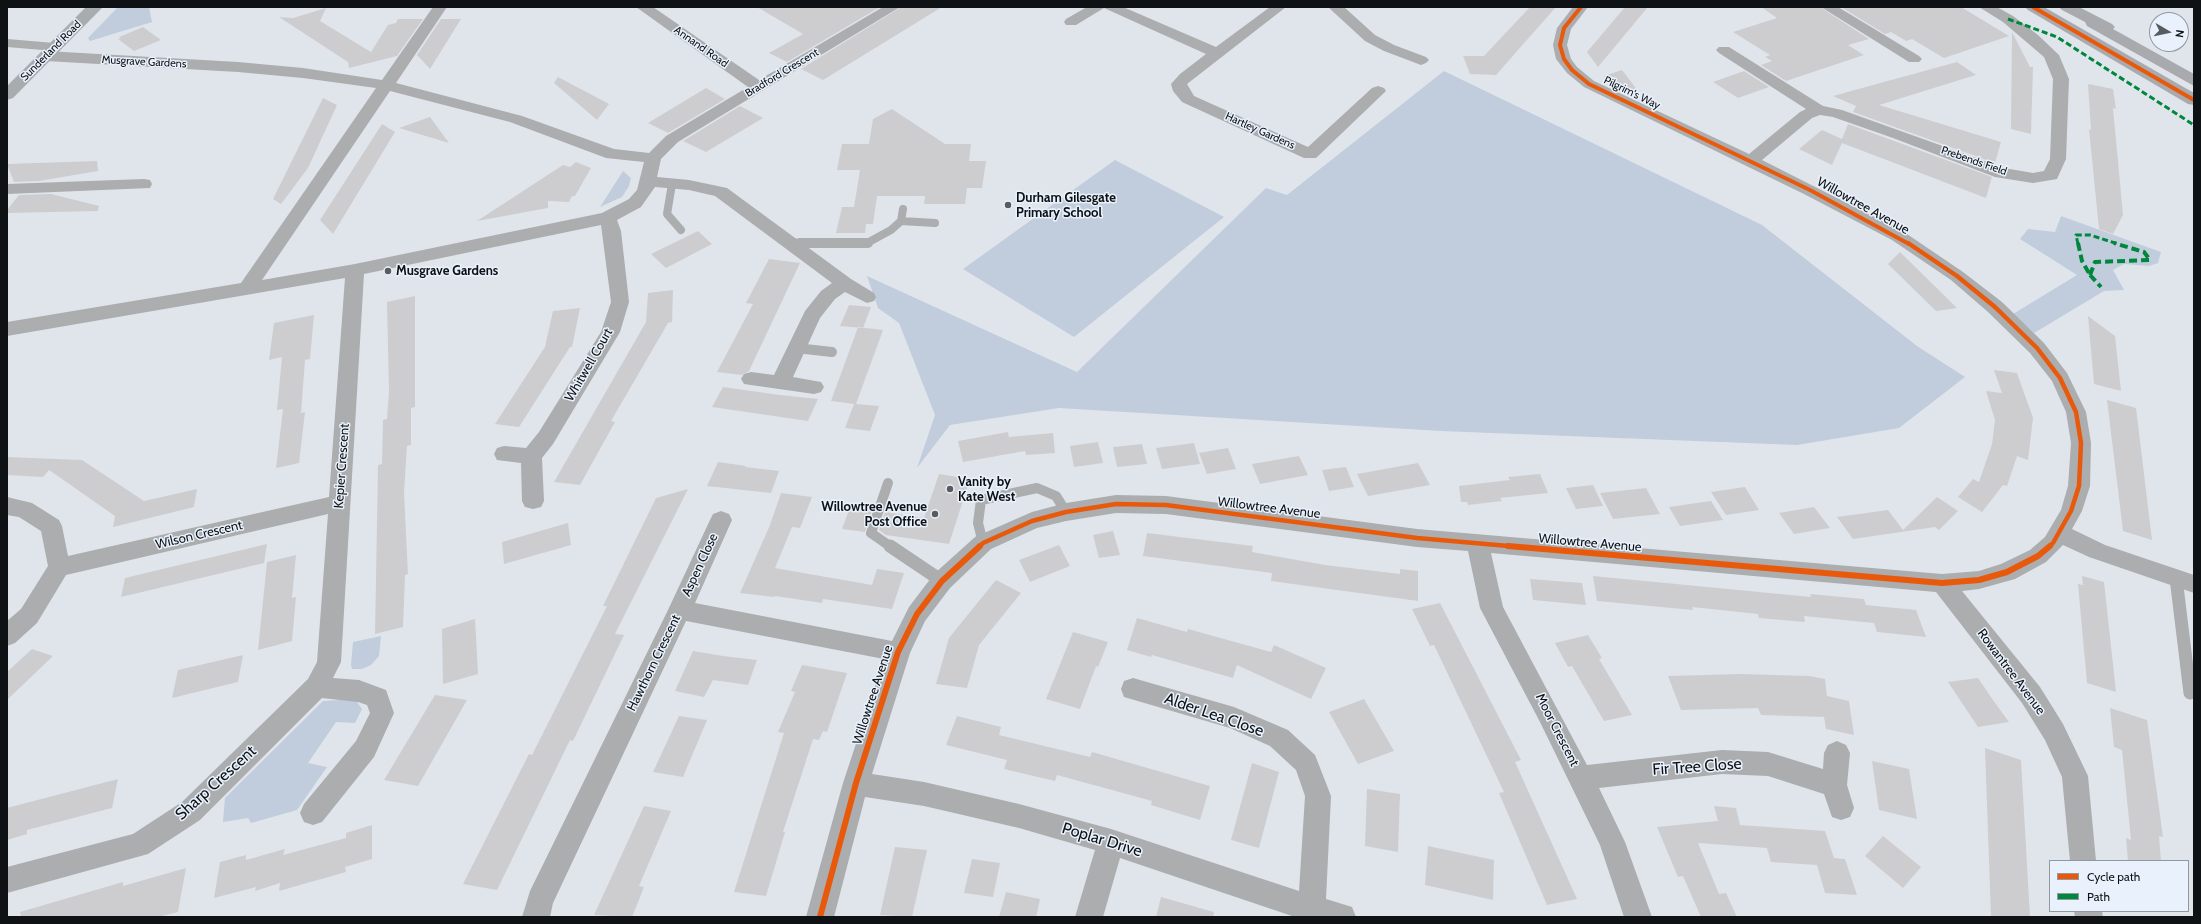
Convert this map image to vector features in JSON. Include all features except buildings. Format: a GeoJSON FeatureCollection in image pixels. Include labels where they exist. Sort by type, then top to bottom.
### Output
{"type":"FeatureCollection","features":[{"type":"Feature","properties":{"kind":"highway"},"geometry":{"type":"LineString","coordinates":[[2033,7],[2190,98]]}},
{"type":"Feature","properties":{"kind":"highway"},"geometry":{"type":"LineString","coordinates":[[2064,7],[2194,81]]}},
{"type":"Feature","properties":{"kind":"highway"},"geometry":{"type":"LineString","coordinates":[[2067,7],[2194,69]]}},
{"type":"Feature","properties":{"kind":"street","name":"Sunderland Road"},"geometry":{"type":"LineString","coordinates":[[7,95],[95,7]]}},
{"type":"Feature","properties":{"kind":"street"},"geometry":{"type":"LineString","coordinates":[[247,288],[440,7]]}},
{"type":"Feature","properties":{"kind":"street","name":"Annand Road"},"geometry":{"type":"LineString","coordinates":[[643,7],[759,86]]}},
{"type":"Feature","properties":{"kind":"street","name":"Bradford Crescent"},"geometry":{"type":"LineString","coordinates":[[653,158],[660,149],[672,139],[893,7]]}},
{"type":"Feature","properties":{"kind":"street"},"geometry":{"type":"LineString","coordinates":[[1070,22],[1098,7]]}},
{"type":"Feature","properties":{"kind":"street"},"geometry":{"type":"LineString","coordinates":[[1111,7],[1217,53]]}},
{"type":"Feature","properties":{"kind":"street","name":"Hartley Gardens"},"geometry":{"type":"LineString","coordinates":[[1279,7],[1185,77],[1180,84],[1181,91],[1188,99],[1310,154],[1378,91]]}},
{"type":"Feature","properties":{"kind":"street"},"geometry":{"type":"LineString","coordinates":[[1335,7],[1370,38],[1389,48],[1421,60]]}},
{"type":"Feature","properties":{"kind":"street","name":"Pilgrim's Way"},"geometry":{"type":"LineString","coordinates":[[1581,7],[1564,28],[1560,45],[1564,59],[1572,70],[1589,84],[1751,161]]}},
{"type":"Feature","properties":{"kind":"street"},"geometry":{"type":"LineString","coordinates":[[1828,7],[1914,59]]}},
{"type":"Feature","properties":{"kind":"street","name":"Prebends Field"},"geometry":{"type":"LineString","coordinates":[[1724,50],[1818,110],[1836,113],[1900,135],[2001,173],[2033,178],[2051,175],[2058,159],[2062,79],[2051,55],[2018,27],[1986,7]]}},
{"type":"Feature","properties":{"kind":"street","name":"Musgrave Gardens"},"geometry":{"type":"LineString","coordinates":[[7,43],[51,51],[303,73],[385,86],[516,119],[612,154],[653,158]]}},
{"type":"Feature","properties":{"kind":"street"},"geometry":{"type":"LineString","coordinates":[[1751,161],[1806,114],[1818,110]]}},
{"type":"Feature","properties":{"kind":"street"},"geometry":{"type":"LineString","coordinates":[[7,329],[355,270],[607,218],[635,203],[645,191],[649,181],[653,158]]}},
{"type":"Feature","properties":{"kind":"street","name":"Willowtree Avenue"},"geometry":{"type":"LineString","coordinates":[[820,917],[856,783],[898,652],[916,614],[942,581],[984,543],[1032,521],[1066,512],[1116,504],[1166,505],[1417,538],[1942,583],[1979,580],[2007,572],[2038,556],[2053,543],[2060,533],[2071,510],[2079,486],[2081,444],[2076,412],[2060,378],[2038,348],[1995,307],[1957,276],[1898,236],[1831,200],[1751,161]]}},
{"type":"Feature","properties":{"kind":"street"},"geometry":{"type":"LineString","coordinates":[[649,181],[721,192],[844,283],[867,297]]}},
{"type":"Feature","properties":{"kind":"street"},"geometry":{"type":"LineString","coordinates":[[7,189],[144,184]]}},
{"type":"Feature","properties":{"kind":"street","name":"Whitwell Court"},"geometry":{"type":"LineString","coordinates":[[531,456],[546,438],[610,332],[620,302],[612,231],[607,218]]}},
{"type":"Feature","properties":{"kind":"street","name":"Kepier Crescent"},"geometry":{"type":"LineString","coordinates":[[329,662],[355,270]]}},
{"type":"Feature","properties":{"kind":"street"},"geometry":{"type":"LineString","coordinates":[[780,383],[812,316],[828,296],[844,283]]}},
{"type":"Feature","properties":{"kind":"street"},"geometry":{"type":"LineString","coordinates":[[751,379],[814,387]]}},
{"type":"Feature","properties":{"kind":"street"},"geometry":{"type":"LineString","coordinates":[[504,454],[531,456],[533,501]]}},
{"type":"Feature","properties":{"kind":"street","name":"Wilson Crescent"},"geometry":{"type":"LineString","coordinates":[[59,567],[340,503]]}},
{"type":"Feature","properties":{"kind":"street"},"geometry":{"type":"LineString","coordinates":[[7,506],[24,509],[51,526],[59,567],[30,616],[7,636]]}},
{"type":"Feature","properties":{"kind":"street","name":"Aspen Close"},"geometry":{"type":"LineString","coordinates":[[680,610],[721,520]]}},
{"type":"Feature","properties":{"kind":"street"},"geometry":{"type":"LineString","coordinates":[[2060,533],[2097,551],[2185,581]]}},
{"type":"Feature","properties":{"kind":"street","name":"Moor Crescent"},"geometry":{"type":"LineString","coordinates":[[1478,543],[1492,608],[1581,778],[1612,842],[1638,917]]}},
{"type":"Feature","properties":{"kind":"street","name":"Rowantree Avenue"},"geometry":{"type":"LineString","coordinates":[[1942,583],[2031,695],[2054,732],[2075,776],[2083,860]]}},
{"type":"Feature","properties":{"kind":"street","name":"Hawthorn Crescent"},"geometry":{"type":"LineString","coordinates":[[536,917],[540,901],[680,610],[898,652]]}},
{"type":"Feature","properties":{"kind":"street","name":"Sharp Crescent"},"geometry":{"type":"LineString","coordinates":[[7,880],[139,845],[191,811],[317,687],[329,662]]}},
{"type":"Feature","properties":{"kind":"street"},"geometry":{"type":"LineString","coordinates":[[313,813],[365,749],[382,713],[377,698],[359,691],[317,687]]}},
{"type":"Feature","properties":{"kind":"street","name":"Alder Lea Close"},"geometry":{"type":"LineString","coordinates":[[1132,689],[1240,721],[1279,738],[1306,764],[1318,796],[1312,909]]}},
{"type":"Feature","properties":{"kind":"street"},"geometry":{"type":"LineString","coordinates":[[1837,753],[1834,785],[1841,808]]}},
{"type":"Feature","properties":{"kind":"street","name":"Fir Tree Close"},"geometry":{"type":"LineString","coordinates":[[1581,778],[1730,763],[1768,764],[1834,785]]}},
{"type":"Feature","properties":{"kind":"street","name":"Poplar Drive"},"geometry":{"type":"LineString","coordinates":[[856,783],[924,794],[1012,814],[1111,842],[1312,909],[1342,917]]}},
{"type":"Feature","properties":{"kind":"street"},"geometry":{"type":"LineString","coordinates":[[1089,917],[1111,842]]}},
{"type":"Feature","properties":{"kind":"lane"},"geometry":{"type":"LineString","coordinates":[[672,184],[667,214],[681,230]]}},
{"type":"Feature","properties":{"kind":"lane"},"geometry":{"type":"LineString","coordinates":[[902,221],[903,209]]}},
{"type":"Feature","properties":{"kind":"lane"},"geometry":{"type":"LineString","coordinates":[[788,242],[822,244],[867,243],[891,230],[902,221],[935,223]]}},
{"type":"Feature","properties":{"kind":"lane"},"geometry":{"type":"LineString","coordinates":[[796,348],[832,352]]}},
{"type":"Feature","properties":{"kind":"lane"},"geometry":{"type":"LineString","coordinates":[[888,483],[871,533],[942,581]]}},
{"type":"Feature","properties":{"kind":"lane"},"geometry":{"type":"LineString","coordinates":[[984,543],[978,523],[981,500],[1037,488],[1056,496],[1066,512]]}},
{"type":"Feature","properties":{"kind":"lane"},"geometry":{"type":"LineString","coordinates":[[2185,581],[2190,693]]}},
{"type":"Feature","properties":{"kind":"shaded area"},"geometry":{"type":"Polygon","coordinates":[[[118,7],[149,7],[152,22],[90,41],[88,38],[118,7]]]}},
{"type":"Feature","properties":{"kind":"shaded area"},"geometry":{"type":"Polygon","coordinates":[[[1444,71],[1762,225],[1917,346],[1965,377],[1899,428],[1797,445],[1441,431],[1059,408],[950,425],[917,468],[935,415],[899,323],[878,308],[867,276],[1077,372],[1266,188],[1287,195],[1444,71]]]}},
{"type":"Feature","properties":{"kind":"shaded area"},"geometry":{"type":"Polygon","coordinates":[[[1115,160],[1224,217],[1074,337],[963,269],[1115,160]]]}},
{"type":"Feature","properties":{"kind":"shaded area"},"geometry":{"type":"Polygon","coordinates":[[[623,171],[631,178],[629,186],[622,197],[600,207],[623,171]]]}},
{"type":"Feature","properties":{"kind":"shaded area"},"geometry":{"type":"Polygon","coordinates":[[[2061,216],[2161,252],[2158,263],[2149,266],[2124,264],[2113,270],[2124,290],[2104,291],[2034,333],[2013,314],[2077,275],[2020,239],[2028,229],[2055,232],[2061,216]]]}},
{"type":"Feature","properties":{"kind":"shaded area"},"geometry":{"type":"Polygon","coordinates":[[[381,636],[379,656],[371,665],[362,669],[352,669],[353,642],[381,636]]]}},
{"type":"Feature","properties":{"kind":"shaded area"},"geometry":{"type":"Polygon","coordinates":[[[355,699],[362,709],[355,723],[336,722],[308,763],[327,767],[297,810],[251,823],[248,818],[223,822],[225,798],[323,701],[355,699]]]}},
{"type":"Feature","properties":{"kind":"marked path"},"geometry":{"type":"LineString","coordinates":[[2008,19],[2057,37],[2194,125]]}},
{"type":"Feature","properties":{"kind":"marked path"},"geometry":{"type":"LineString","coordinates":[[2090,275],[2082,261],[2076,235],[2090,235],[2144,252],[2150,260],[2095,262],[2090,275],[2101,287]]}},
{"type":"Feature","properties":{"kind":"cycle path"},"geometry":{"type":"LineString","coordinates":[[820,917],[856,783],[898,652],[917,614],[942,581],[983,543],[1032,521],[1066,512],[1116,504],[1166,505],[1417,538],[1942,583],[1979,580],[2007,572],[2038,556],[2053,543],[2071,511],[2079,486],[2081,443],[2076,412],[2060,378],[2037,348],[1995,307],[1957,276],[1898,236],[1810,190],[1589,84],[1572,70],[1564,59],[1560,45],[1564,28],[1581,7]]}},
{"type":"Feature","properties":{"kind":"cycle path"},"geometry":{"type":"LineString","coordinates":[[2033,7],[2194,100]]}},
{"type":"Feature","properties":{"kind":"place","name":"Durham Gilesgate Primary School"},"geometry":{"type":"Point","coordinates":[1008,205]}},
{"type":"Feature","properties":{"kind":"place","name":"Musgrave Gardens"},"geometry":{"type":"Point","coordinates":[388,271]}},
{"type":"Feature","properties":{"kind":"place","name":"Vanity by Kate West"},"geometry":{"type":"Point","coordinates":[950,489]}},
{"type":"Feature","properties":{"kind":"place","name":"Willowtree Avenue Post Office"},"geometry":{"type":"Point","coordinates":[935,514]}}]}
